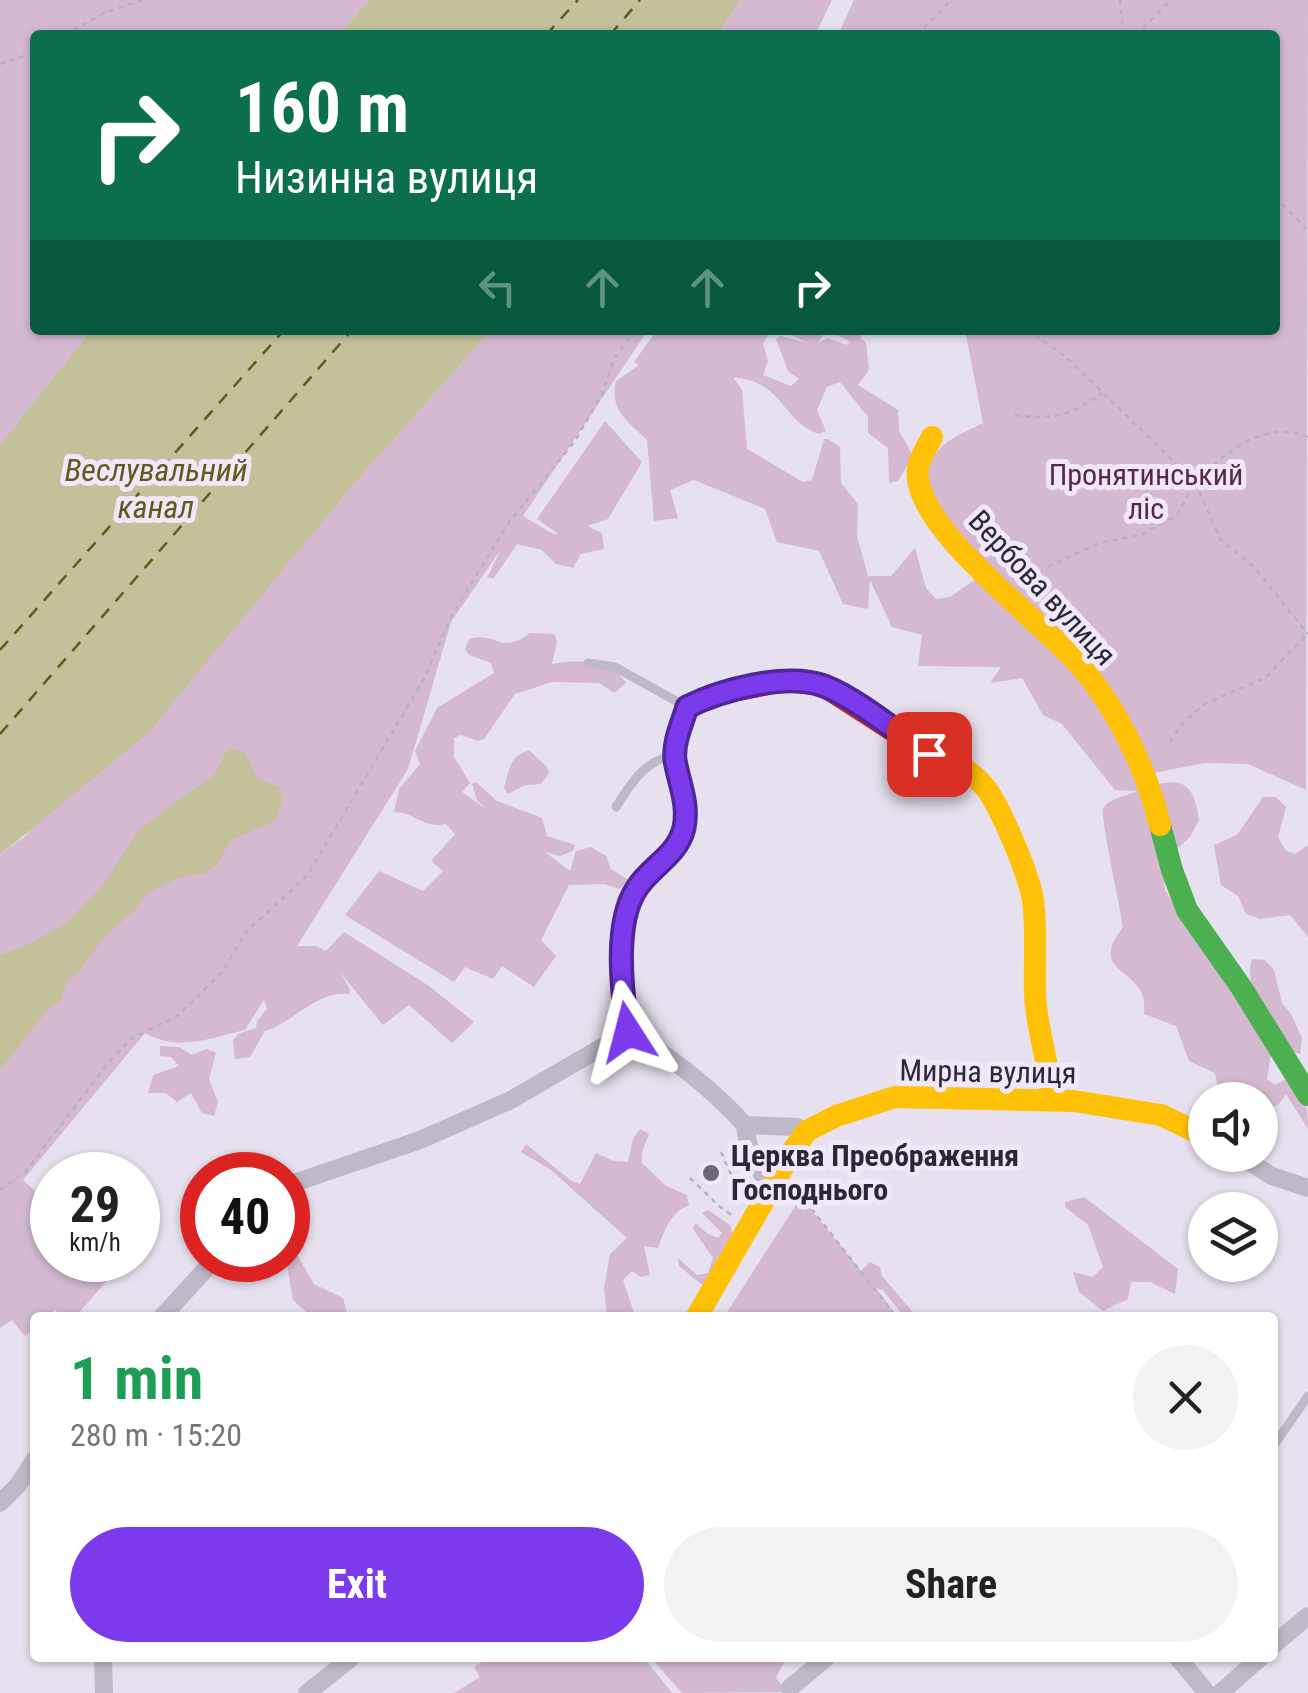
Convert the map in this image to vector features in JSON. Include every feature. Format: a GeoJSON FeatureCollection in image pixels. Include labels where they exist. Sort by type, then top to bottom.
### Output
{"type":"FeatureCollection","features":[{"type":"Feature","properties":{"kind":"street","name":"Вербова вулиця"},"geometry":{"type":"LineString","coordinates":[[932,437],[918,466],[918,484],[930,507],[951,537],[1091,679],[1136,756],[1154,798],[1174,880],[1188,912],[1230,970],[1308,1095]]}},
{"type":"Feature","properties":{"kind":"street"},"geometry":{"type":"LineString","coordinates":[[628,1032],[620,982],[627,912],[637,888],[676,849],[684,826],[686,800],[675,755],[687,707],[711,695],[785,681],[822,685],[929,754],[960,765],[985,787],[1008,831],[1032,894],[1037,947],[1035,995],[1051,1100]]}},
{"type":"Feature","properties":{"kind":"street"},"geometry":{"type":"LineString","coordinates":[[628,1032],[662,1052],[720,1098],[745,1125],[759,1172],[780,1183]]}},
{"type":"Feature","properties":{"kind":"street"},"geometry":{"type":"LineString","coordinates":[[310,1176],[420,1140],[511,1100],[628,1032]]}},
{"type":"Feature","properties":{"kind":"street","name":"Мирна вулиця"},"geometry":{"type":"LineString","coordinates":[[807,1132],[836,1116],[895,1097],[1051,1100],[1161,1115],[1188,1128]]}},
{"type":"Feature","properties":{"kind":"street"},"geometry":{"type":"LineString","coordinates":[[700,1312],[807,1132],[796,1127],[745,1125]]}},
{"type":"Feature","properties":{"kind":"street"},"geometry":{"type":"LineString","coordinates":[[1266,1172],[1308,1188]]}},
{"type":"Feature","properties":{"kind":"street"},"geometry":{"type":"LineString","coordinates":[[166,1312],[194,1282]]}},
{"type":"Feature","properties":{"kind":"street"},"geometry":{"type":"LineString","coordinates":[[0,1503],[30,1467]]}},
{"type":"Feature","properties":{"kind":"street"},"geometry":{"type":"LineString","coordinates":[[1278,1641],[1308,1616]]}},
{"type":"Feature","properties":{"kind":"street"},"geometry":{"type":"LineString","coordinates":[[103,1662],[104,1693]]}},
{"type":"Feature","properties":{"kind":"street"},"geometry":{"type":"LineString","coordinates":[[307,1693],[346,1662]]}},
{"type":"Feature","properties":{"kind":"street"},"geometry":{"type":"LineString","coordinates":[[790,1688],[821,1662]]}},
{"type":"Feature","properties":{"kind":"street"},"geometry":{"type":"LineString","coordinates":[[1181,1662],[1207,1693]]}},
{"type":"Feature","properties":{"kind":"street"},"geometry":{"type":"LineString","coordinates":[[1220,1693],[1253,1662]]}},
{"type":"Feature","properties":{"kind":"lane"},"geometry":{"type":"LineString","coordinates":[[588,663],[616,668],[687,707]]}},
{"type":"Feature","properties":{"kind":"lane"},"geometry":{"type":"LineString","coordinates":[[616,807],[643,770],[675,755]]}},
{"type":"Feature","properties":{"kind":"lane"},"geometry":{"type":"LineString","coordinates":[[1278,1439],[1308,1396]]}},
{"type":"Feature","properties":{"kind":"path"},"geometry":{"type":"LineString","coordinates":[[74,30],[106,12],[143,0]]}},
{"type":"Feature","properties":{"kind":"path"},"geometry":{"type":"LineString","coordinates":[[922,30],[951,0]]}},
{"type":"Feature","properties":{"kind":"path"},"geometry":{"type":"LineString","coordinates":[[1120,0],[1123,30]]}},
{"type":"Feature","properties":{"kind":"path"},"geometry":{"type":"LineString","coordinates":[[1141,30],[1171,0]]}},
{"type":"Feature","properties":{"kind":"path"},"geometry":{"type":"LineString","coordinates":[[0,64],[30,54]]}},
{"type":"Feature","properties":{"kind":"path"},"geometry":{"type":"LineString","coordinates":[[1280,201],[1308,230]]}},
{"type":"Feature","properties":{"kind":"path"},"geometry":{"type":"LineString","coordinates":[[0,1190],[26,1171],[107,1064],[131,1039],[179,1016],[222,972],[246,932],[307,876],[425,677],[451,617],[509,522],[575,441],[602,394],[614,359],[631,335]]}},
{"type":"Feature","properties":{"kind":"path"},"geometry":{"type":"LineString","coordinates":[[1035,335],[1065,356],[1196,482],[1220,539],[1254,567],[1308,633],[1265,678],[1206,703],[1181,725],[1170,742]]}},
{"type":"Feature","properties":{"kind":"path"},"geometry":{"type":"LineString","coordinates":[[1014,414],[1060,416],[1077,412],[1103,392]]}},
{"type":"Feature","properties":{"kind":"path"},"geometry":{"type":"LineString","coordinates":[[1045,568],[1100,543],[1141,535],[1177,515],[1196,482],[1244,441],[1270,433],[1299,433],[1308,437]]}},
{"type":"Feature","properties":{"kind":"path"},"geometry":{"type":"LineString","coordinates":[[690,1178],[733,1216],[744,1202],[721,1152]]}},
{"type":"Feature","properties":{"kind":"path"},"geometry":{"type":"LineString","coordinates":[[780,1183],[892,1312]]}},
{"type":"Feature","properties":{"kind":"green space"},"geometry":{"type":"Polygon","coordinates":[[[0,0],[369,0],[343,30],[30,30],[30,335],[87,335],[0,445],[0,0]]]}},
{"type":"Feature","properties":{"kind":"green space"},"geometry":{"type":"Polygon","coordinates":[[[740,0],[832,0],[817,30],[720,30],[740,0]]]}},
{"type":"Feature","properties":{"kind":"green space","name":"Пронятинський ліс"},"geometry":{"type":"Polygon","coordinates":[[[854,0],[1308,0],[1306,790],[1248,764],[1204,763],[1149,774],[1141,756],[955,533],[924,482],[932,459],[944,444],[983,423],[966,335],[1280,335],[1280,30],[840,30],[854,0]]]}},
{"type":"Feature","properties":{"kind":"green space"},"geometry":{"type":"Polygon","coordinates":[[[487,335],[645,335],[523,516],[558,534],[537,519],[605,421],[642,462],[608,519],[587,526],[602,533],[604,549],[581,554],[573,568],[556,564],[542,550],[517,544],[494,578],[487,578],[501,549],[451,622],[408,769],[297,946],[316,946],[326,951],[344,932],[429,986],[474,1022],[452,1043],[409,1005],[383,1025],[339,971],[349,994],[326,997],[265,1031],[250,1057],[235,1059],[233,1040],[238,1034],[256,1028],[267,1009],[264,1000],[245,1030],[182,1043],[145,1033],[46,1152],[30,1152],[30,1172],[23,1180],[30,1187],[30,1282],[106,1282],[79,1312],[30,1312],[30,1332],[25,1336],[12,1320],[0,1328],[0,855],[24,837],[250,608],[487,335]]]}},
{"type":"Feature","properties":{"kind":"green space"},"geometry":{"type":"Polygon","coordinates":[[[653,335],[768,335],[763,343],[768,361],[763,375],[791,386],[799,379],[788,371],[776,339],[780,336],[808,343],[792,335],[823,335],[818,343],[827,338],[846,345],[850,342],[838,335],[862,335],[869,370],[858,385],[898,410],[899,431],[913,456],[898,481],[889,483],[888,448],[868,433],[868,417],[840,382],[827,387],[817,410],[826,431],[818,434],[795,419],[762,386],[733,377],[742,390],[747,449],[803,482],[812,480],[824,439],[840,447],[841,483],[858,504],[857,536],[868,576],[891,576],[915,548],[926,588],[936,599],[950,597],[979,577],[1097,696],[1139,762],[1139,790],[1173,782],[1187,788],[1199,820],[1190,837],[1163,862],[1165,890],[1271,1053],[1267,1079],[1271,1082],[1217,1082],[1215,1073],[1189,1061],[1176,1026],[1144,1014],[1144,999],[1138,987],[1112,961],[1114,941],[1123,927],[1103,815],[1109,802],[1137,791],[1115,790],[1062,724],[1043,715],[1022,678],[990,683],[1001,667],[918,666],[922,635],[892,627],[870,580],[868,609],[843,604],[819,551],[777,542],[765,509],[694,480],[670,490],[678,518],[654,521],[647,440],[622,415],[615,400],[616,381],[639,365],[634,362],[653,335]]]}},
{"type":"Feature","properties":{"kind":"green space"},"geometry":{"type":"Polygon","coordinates":[[[530,633],[554,634],[557,641],[552,664],[582,662],[603,666],[626,683],[614,693],[599,683],[552,682],[515,694],[484,739],[461,735],[454,738],[454,757],[470,783],[462,792],[487,810],[477,800],[472,784],[476,782],[497,801],[542,818],[547,836],[575,845],[573,851],[560,856],[545,852],[570,871],[576,851],[591,847],[606,856],[611,869],[629,880],[619,889],[604,884],[569,885],[541,940],[556,956],[534,987],[502,966],[493,979],[465,967],[454,982],[345,915],[379,871],[423,891],[443,871],[431,861],[455,834],[446,824],[431,824],[394,812],[399,789],[420,764],[415,751],[437,708],[494,673],[491,663],[469,655],[465,649],[469,639],[511,643],[530,633]]]}},
{"type":"Feature","properties":{"kind":"green space"},"geometry":{"type":"Polygon","coordinates":[[[529,750],[549,773],[541,784],[525,785],[508,794],[504,788],[511,765],[517,756],[529,750]]]}},
{"type":"Feature","properties":{"kind":"green space"},"geometry":{"type":"Polygon","coordinates":[[[1263,797],[1276,797],[1286,807],[1278,837],[1285,850],[1295,854],[1308,845],[1308,937],[1290,915],[1260,919],[1246,914],[1238,896],[1221,885],[1214,845],[1237,835],[1263,797]]]}},
{"type":"Feature","properties":{"kind":"green space"},"geometry":{"type":"Polygon","coordinates":[[[1252,959],[1265,960],[1274,970],[1282,1003],[1302,1038],[1300,1054],[1279,1040],[1261,1014],[1251,985],[1252,959]]]}},
{"type":"Feature","properties":{"kind":"green space"},"geometry":{"type":"Polygon","coordinates":[[[160,1046],[179,1047],[192,1055],[207,1049],[216,1053],[209,1079],[218,1102],[214,1116],[202,1113],[191,1093],[177,1102],[166,1093],[148,1093],[153,1075],[179,1066],[171,1057],[160,1056],[160,1046]]]}},
{"type":"Feature","properties":{"kind":"green space"},"geometry":{"type":"Polygon","coordinates":[[[1288,1078],[1302,1094],[1308,1129],[1286,1094],[1278,1105],[1278,1083],[1288,1078]]]}},
{"type":"Feature","properties":{"kind":"green space"},"geometry":{"type":"Polygon","coordinates":[[[640,1129],[649,1134],[642,1163],[666,1186],[687,1195],[689,1205],[673,1217],[658,1248],[644,1246],[650,1275],[641,1277],[632,1271],[623,1280],[634,1312],[606,1312],[604,1288],[610,1254],[627,1238],[551,1170],[521,1152],[526,1144],[580,1184],[596,1153],[628,1162],[633,1139],[640,1129]]]}},
{"type":"Feature","properties":{"kind":"green space"},"geometry":{"type":"Polygon","coordinates":[[[801,1197],[861,1271],[870,1262],[880,1267],[882,1276],[913,1312],[900,1312],[883,1290],[876,1288],[894,1312],[727,1312],[801,1197]]]}},
{"type":"Feature","properties":{"kind":"green space"},"geometry":{"type":"Polygon","coordinates":[[[1084,1197],[1178,1269],[1175,1294],[1150,1282],[1131,1282],[1128,1299],[1103,1311],[1079,1292],[1073,1272],[1093,1277],[1103,1267],[1088,1225],[1065,1207],[1065,1202],[1084,1197]]]}},
{"type":"Feature","properties":{"kind":"green space"},"geometry":{"type":"Polygon","coordinates":[[[708,1210],[730,1225],[733,1235],[711,1284],[701,1284],[679,1266],[678,1258],[697,1275],[708,1273],[713,1258],[693,1229],[695,1223],[718,1238],[722,1233],[702,1213],[708,1210]]]}},
{"type":"Feature","properties":{"kind":"green space"},"geometry":{"type":"Polygon","coordinates":[[[310,1277],[314,1284],[343,1298],[347,1312],[306,1312],[293,1300],[290,1282],[310,1282],[310,1277]]]}},
{"type":"Feature","properties":{"kind":"green space"},"geometry":{"type":"Polygon","coordinates":[[[481,1662],[647,1662],[672,1693],[454,1693],[480,1677],[474,1667],[481,1662]]]}},
{"type":"Feature","properties":{"kind":"green space"},"geometry":{"type":"Polygon","coordinates":[[[655,1662],[784,1662],[776,1678],[787,1692],[682,1693],[655,1662]]]}},
{"type":"Feature","properties":{"kind":"water"},"geometry":{"type":"Polygon","coordinates":[[[369,0],[740,0],[720,30],[343,30],[369,0]]]}},
{"type":"Feature","properties":{"kind":"water","name":"Веслувальний канал"},"geometry":{"type":"Polygon","coordinates":[[[87,335],[487,335],[347,492],[148,733],[0,855],[0,445],[87,335]]]}},
{"type":"Feature","properties":{"kind":"water"},"geometry":{"type":"Polygon","coordinates":[[[231,748],[245,753],[258,779],[279,787],[283,800],[276,820],[231,840],[217,864],[206,873],[178,878],[146,894],[67,981],[60,1002],[50,1007],[0,1070],[0,955],[65,924],[104,884],[140,828],[214,775],[231,748]]]}},
{"type":"Feature","properties":{"kind":"ferry route"},"geometry":{"type":"LineString","coordinates":[[551,30],[578,0]]}},
{"type":"Feature","properties":{"kind":"ferry route"},"geometry":{"type":"LineString","coordinates":[[614,30],[640,0]]}},
{"type":"Feature","properties":{"kind":"ferry route"},"geometry":{"type":"LineString","coordinates":[[0,650],[280,335]]}},
{"type":"Feature","properties":{"kind":"ferry route"},"geometry":{"type":"LineString","coordinates":[[0,734],[348,335]]}},
{"type":"Feature","properties":{"kind":"traffic: fast"},"geometry":{"type":"LineString","coordinates":[[1160,825],[1187,910],[1241,987],[1308,1095]]}},
{"type":"Feature","properties":{"kind":"traffic: slow"},"geometry":{"type":"LineString","coordinates":[[932,437],[917,474],[927,504],[967,556],[1092,680],[1133,749],[1160,825]]}},
{"type":"Feature","properties":{"kind":"traffic: slow"},"geometry":{"type":"LineString","coordinates":[[946,760],[962,767],[991,795],[1030,889],[1035,923],[1036,1006],[1051,1100]]}},
{"type":"Feature","properties":{"kind":"traffic: slow"},"geometry":{"type":"LineString","coordinates":[[699,1312],[793,1150],[807,1131],[836,1116],[895,1097],[1074,1101],[1161,1115],[1188,1128]]}},
{"type":"Feature","properties":{"kind":"traffic: jam"},"geometry":{"type":"LineString","coordinates":[[628,1032],[620,954],[625,915],[642,882],[672,851],[684,828],[685,810],[675,752],[687,707],[711,695],[785,681],[822,685],[929,754],[946,760]]}},
{"type":"Feature","properties":{"kind":"place","name":"Церква Преображення Господнього"},"geometry":{"type":"Point","coordinates":[711,1173]}},
{"type":"Feature","properties":{"kind":"route"},"geometry":{"type":"LineString","coordinates":[[628,1032],[620,982],[627,912],[637,888],[676,849],[684,826],[686,800],[675,755],[687,707],[711,695],[785,681],[822,685],[929,754]]}}]}
